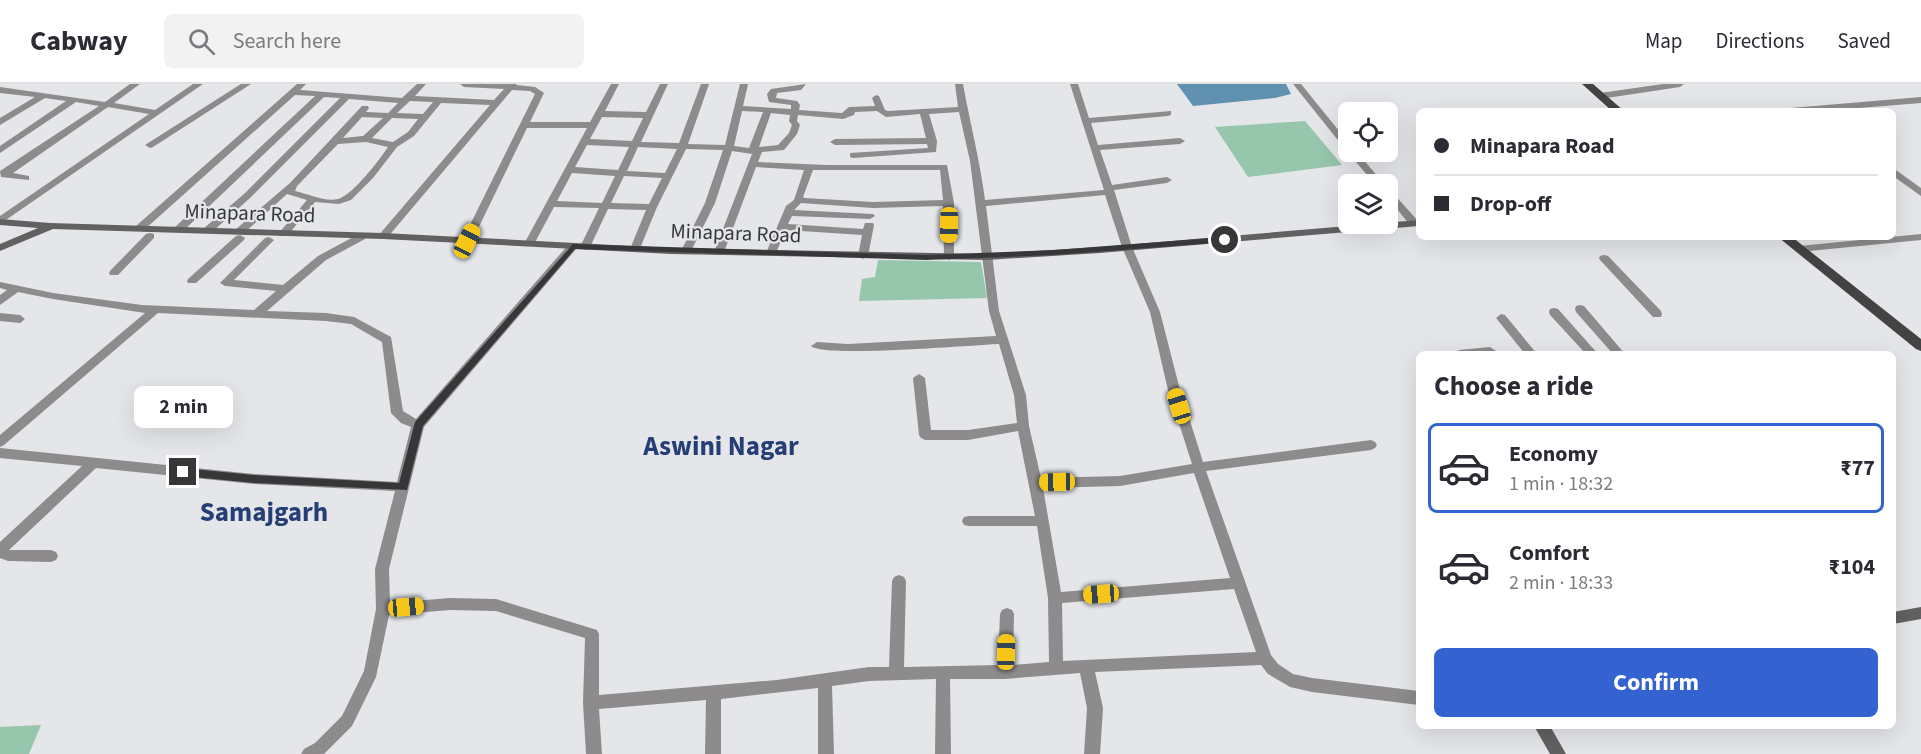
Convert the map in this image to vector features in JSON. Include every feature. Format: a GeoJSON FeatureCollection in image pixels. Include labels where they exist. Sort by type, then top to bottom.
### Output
{"type":"FeatureCollection","features":[{"type":"Feature","properties":{"kind":"main road"},"geometry":{"type":"LineString","coordinates":[[1587,84],[1615,108]]}},
{"type":"Feature","properties":{"kind":"main road"},"geometry":{"type":"LineString","coordinates":[[1788,240],[1921,346]]}},
{"type":"Feature","properties":{"kind":"street"},"geometry":{"type":"LineString","coordinates":[[2,174],[136,84]]}},
{"type":"Feature","properties":{"kind":"street"},"geometry":{"type":"LineString","coordinates":[[0,221],[199,84]]}},
{"type":"Feature","properties":{"kind":"street"},"geometry":{"type":"LineString","coordinates":[[150,145],[247,84]]}},
{"type":"Feature","properties":{"kind":"street"},"geometry":{"type":"LineString","coordinates":[[140,228],[302,84]]}},
{"type":"Feature","properties":{"kind":"street"},"geometry":{"type":"LineString","coordinates":[[366,139],[422,84]]}},
{"type":"Feature","properties":{"kind":"street"},"geometry":{"type":"LineString","coordinates":[[464,84],[511,86],[532,89],[540,93],[467,241]]}},
{"type":"Feature","properties":{"kind":"street"},"geometry":{"type":"LineString","coordinates":[[529,244],[586,142],[615,84]]}},
{"type":"Feature","properties":{"kind":"street"},"geometry":{"type":"LineString","coordinates":[[309,754],[320,748],[346,721],[371,672],[383,609],[382,569],[418,425],[579,247],[604,205],[664,84]]}},
{"type":"Feature","properties":{"kind":"street"},"geometry":{"type":"LineString","coordinates":[[635,249],[652,207],[684,146],[705,84]]}},
{"type":"Feature","properties":{"kind":"street"},"geometry":{"type":"LineString","coordinates":[[686,251],[710,203],[730,148],[744,84]]}},
{"type":"Feature","properties":{"kind":"street"},"geometry":{"type":"LineString","coordinates":[[586,142],[753,150],[776,149],[783,146],[796,125],[793,121],[796,105],[772,100],[771,94],[774,91],[798,88],[802,84]]}},
{"type":"Feature","properties":{"kind":"street"},"geometry":{"type":"LineString","coordinates":[[959,84],[962,109],[975,161],[993,311],[1020,395],[1023,426],[1036,483],[1055,598],[1056,669]]}},
{"type":"Feature","properties":{"kind":"street"},"geometry":{"type":"LineString","coordinates":[[1074,84],[1127,247],[1155,312],[1173,386],[1199,468],[1265,658],[1274,669],[1290,680],[1312,685],[1416,698]]}},
{"type":"Feature","properties":{"kind":"street"},"geometry":{"type":"LineString","coordinates":[[1296,84],[1338,135]]}},
{"type":"Feature","properties":{"kind":"street"},"geometry":{"type":"LineString","coordinates":[[1600,96],[1680,84]]}},
{"type":"Feature","properties":{"kind":"street"},"geometry":{"type":"LineString","coordinates":[[383,236],[511,86]]}},
{"type":"Feature","properties":{"kind":"street"},"geometry":{"type":"LineString","coordinates":[[0,90],[156,112]]}},
{"type":"Feature","properties":{"kind":"street"},"geometry":{"type":"LineString","coordinates":[[293,92],[375,99],[496,103]]}},
{"type":"Feature","properties":{"kind":"street"},"geometry":{"type":"LineString","coordinates":[[0,122],[44,95]]}},
{"type":"Feature","properties":{"kind":"street"},"geometry":{"type":"LineString","coordinates":[[178,230],[321,95]]}},
{"type":"Feature","properties":{"kind":"street"},"geometry":{"type":"LineString","coordinates":[[207,231],[247,196],[346,97]]}},
{"type":"Feature","properties":{"kind":"street"},"geometry":{"type":"LineString","coordinates":[[876,98],[880,108],[886,114],[962,109]]}},
{"type":"Feature","properties":{"kind":"street"},"geometry":{"type":"LineString","coordinates":[[0,150],[74,99]]}},
{"type":"Feature","properties":{"kind":"street"},"geometry":{"type":"LineString","coordinates":[[192,281],[293,185],[375,99]]}},
{"type":"Feature","properties":{"kind":"street"},"geometry":{"type":"LineString","coordinates":[[293,185],[290,192],[313,199],[342,201],[352,194],[388,155],[394,145],[411,134],[439,100]]}},
{"type":"Feature","properties":{"kind":"street"},"geometry":{"type":"LineString","coordinates":[[1826,108],[1921,100]]}},
{"type":"Feature","properties":{"kind":"street"},"geometry":{"type":"LineString","coordinates":[[739,108],[843,116],[851,113],[849,110],[880,108]]}},
{"type":"Feature","properties":{"kind":"street"},"geometry":{"type":"LineString","coordinates":[[753,150],[768,110]]}},
{"type":"Feature","properties":{"kind":"street"},"geometry":{"type":"LineString","coordinates":[[853,155],[933,150],[924,111]]}},
{"type":"Feature","properties":{"kind":"street"},"geometry":{"type":"LineString","coordinates":[[1085,121],[1168,113]]}},
{"type":"Feature","properties":{"kind":"street"},"geometry":{"type":"LineString","coordinates":[[359,114],[425,117]]}},
{"type":"Feature","properties":{"kind":"street"},"geometry":{"type":"LineString","coordinates":[[599,114],[648,116]]}},
{"type":"Feature","properties":{"kind":"street"},"geometry":{"type":"LineString","coordinates":[[524,125],[594,124]]}},
{"type":"Feature","properties":{"kind":"street"},"geometry":{"type":"LineString","coordinates":[[335,141],[366,139],[394,145]]}},
{"type":"Feature","properties":{"kind":"street"},"geometry":{"type":"LineString","coordinates":[[835,142],[932,141]]}},
{"type":"Feature","properties":{"kind":"street"},"geometry":{"type":"LineString","coordinates":[[1094,148],[1180,141]]}},
{"type":"Feature","properties":{"kind":"street"},"geometry":{"type":"LineString","coordinates":[[718,252],[757,152],[753,150]]}},
{"type":"Feature","properties":{"kind":"street"},"geometry":{"type":"LineString","coordinates":[[1361,162],[1371,174]]}},
{"type":"Feature","properties":{"kind":"street"},"geometry":{"type":"LineString","coordinates":[[752,164],[810,167],[944,167],[949,203],[949,257]]}},
{"type":"Feature","properties":{"kind":"street"},"geometry":{"type":"LineString","coordinates":[[800,200],[798,198],[810,167]]}},
{"type":"Feature","properties":{"kind":"street"},"geometry":{"type":"LineString","coordinates":[[570,170],[668,176]]}},
{"type":"Feature","properties":{"kind":"street"},"geometry":{"type":"LineString","coordinates":[[1896,173],[1920,191]]}},
{"type":"Feature","properties":{"kind":"street"},"geometry":{"type":"LineString","coordinates":[[2,174],[26,178]]}},
{"type":"Feature","properties":{"kind":"street"},"geometry":{"type":"LineString","coordinates":[[981,203],[1109,190],[1167,180]]}},
{"type":"Feature","properties":{"kind":"street"},"geometry":{"type":"LineString","coordinates":[[283,234],[313,199]]}},
{"type":"Feature","properties":{"kind":"street"},"geometry":{"type":"LineString","coordinates":[[771,254],[793,203],[800,200],[873,205],[949,203]]}},
{"type":"Feature","properties":{"kind":"street"},"geometry":{"type":"LineString","coordinates":[[551,204],[652,207]]}},
{"type":"Feature","properties":{"kind":"street"},"geometry":{"type":"LineString","coordinates":[[1398,204],[1416,223]]}},
{"type":"Feature","properties":{"kind":"street"},"geometry":{"type":"LineString","coordinates":[[863,256],[873,205]]}},
{"type":"Feature","properties":{"kind":"street"},"geometry":{"type":"LineString","coordinates":[[788,213],[870,216]]}},
{"type":"Feature","properties":{"kind":"street","name":"Minapara Road"},"geometry":{"type":"LineString","coordinates":[[0,221],[50,226],[207,231],[240,235],[383,236],[686,251],[949,257],[987,257],[1127,247],[1416,223]]}},
{"type":"Feature","properties":{"kind":"street"},"geometry":{"type":"LineString","coordinates":[[0,248],[50,226]]}},
{"type":"Feature","properties":{"kind":"street"},"geometry":{"type":"LineString","coordinates":[[782,227],[868,232]]}},
{"type":"Feature","properties":{"kind":"street"},"geometry":{"type":"LineString","coordinates":[[114,273],[150,236]]}},
{"type":"Feature","properties":{"kind":"street"},"geometry":{"type":"LineString","coordinates":[[255,315],[322,258],[361,237]]}},
{"type":"Feature","properties":{"kind":"street"},"geometry":{"type":"LineString","coordinates":[[1896,239],[1921,237]]}},
{"type":"Feature","properties":{"kind":"street"},"geometry":{"type":"LineString","coordinates":[[269,240],[225,283],[286,289]]}},
{"type":"Feature","properties":{"kind":"street"},"geometry":{"type":"LineString","coordinates":[[1799,249],[1890,240]]}},
{"type":"Feature","properties":{"kind":"street"},"geometry":{"type":"LineString","coordinates":[[1604,258],[1657,314]]}},
{"type":"Feature","properties":{"kind":"street"},"geometry":{"type":"LineString","coordinates":[[0,285],[53,296],[156,310],[343,318],[354,321],[387,339],[397,413],[405,420],[418,425]]}},
{"type":"Feature","properties":{"kind":"street"},"geometry":{"type":"LineString","coordinates":[[0,301],[16,288]]}},
{"type":"Feature","properties":{"kind":"street"},"geometry":{"type":"LineString","coordinates":[[1580,309],[1616,351]]}},
{"type":"Feature","properties":{"kind":"street"},"geometry":{"type":"LineString","coordinates":[[0,442],[156,310]]}},
{"type":"Feature","properties":{"kind":"street"},"geometry":{"type":"LineString","coordinates":[[1554,312],[1589,351]]}},
{"type":"Feature","properties":{"kind":"street"},"geometry":{"type":"LineString","coordinates":[[0,317],[20,319]]}},
{"type":"Feature","properties":{"kind":"street"},"geometry":{"type":"LineString","coordinates":[[1501,318],[1528,351]]}},
{"type":"Feature","properties":{"kind":"street"},"geometry":{"type":"LineString","coordinates":[[817,346],[849,348],[1001,340]]}},
{"type":"Feature","properties":{"kind":"street"},"geometry":{"type":"LineString","coordinates":[[919,378],[925,435],[968,435],[1023,426]]}},
{"type":"Feature","properties":{"kind":"street"},"geometry":{"type":"LineString","coordinates":[[1036,483],[1120,481],[1371,445]]}},
{"type":"Feature","properties":{"kind":"street"},"geometry":{"type":"LineString","coordinates":[[0,453],[254,479],[403,487]]}},
{"type":"Feature","properties":{"kind":"street"},"geometry":{"type":"LineString","coordinates":[[51,555],[8,555],[0,551],[93,464]]}},
{"type":"Feature","properties":{"kind":"street"},"geometry":{"type":"LineString","coordinates":[[969,521],[1042,521]]}},
{"type":"Feature","properties":{"kind":"street"},"geometry":{"type":"LineString","coordinates":[[897,674],[899,580]]}},
{"type":"Feature","properties":{"kind":"street"},"geometry":{"type":"LineString","coordinates":[[1055,598],[1238,583]]}},
{"type":"Feature","properties":{"kind":"street"},"geometry":{"type":"LineString","coordinates":[[383,609],[450,604],[496,605],[592,634],[591,703],[594,754]]}},
{"type":"Feature","properties":{"kind":"street"},"geometry":{"type":"LineString","coordinates":[[1896,617],[1921,613]]}},
{"type":"Feature","properties":{"kind":"street"},"geometry":{"type":"LineString","coordinates":[[1005,672],[1007,614]]}},
{"type":"Feature","properties":{"kind":"street"},"geometry":{"type":"LineString","coordinates":[[591,703],[825,681],[869,674],[1005,672],[1265,658]]}},
{"type":"Feature","properties":{"kind":"street"},"geometry":{"type":"LineString","coordinates":[[1086,666],[1095,708],[1092,754]]}},
{"type":"Feature","properties":{"kind":"street"},"geometry":{"type":"LineString","coordinates":[[943,673],[943,754]]}},
{"type":"Feature","properties":{"kind":"street"},"geometry":{"type":"LineString","coordinates":[[825,681],[826,754]]}},
{"type":"Feature","properties":{"kind":"street"},"geometry":{"type":"LineString","coordinates":[[713,754],[714,692]]}},
{"type":"Feature","properties":{"kind":"street"},"geometry":{"type":"LineString","coordinates":[[1544,729],[1558,754]]}},
{"type":"Feature","properties":{"kind":"green space"},"geometry":{"type":"Polygon","coordinates":[[[1305,121],[1342,165],[1248,177],[1215,127],[1305,121]]]}},
{"type":"Feature","properties":{"kind":"green space"},"geometry":{"type":"Polygon","coordinates":[[[878,260],[981,262],[987,298],[859,301],[862,279],[875,277],[878,260]]]}},
{"type":"Feature","properties":{"kind":"green space"},"geometry":{"type":"Polygon","coordinates":[[[41,725],[29,754],[0,754],[0,727],[41,725]]]}},
{"type":"Feature","properties":{"kind":"water"},"geometry":{"type":"Polygon","coordinates":[[[1177,84],[1286,84],[1291,94],[1275,98],[1193,106],[1177,84]]]}},
{"type":"Feature","properties":{"kind":"district","name":"Aswini Nagar"},"geometry":{"type":"Point","coordinates":[721,446]}},
{"type":"Feature","properties":{"kind":"district","name":"Samajgarh"},"geometry":{"type":"Point","coordinates":[264,512]}},
{"type":"Feature","properties":{"kind":"route"},"geometry":{"type":"LineString","coordinates":[[183,472],[254,479],[403,487],[418,425],[534,294],[573,246],[671,251],[987,257],[1225,240]]}}]}
